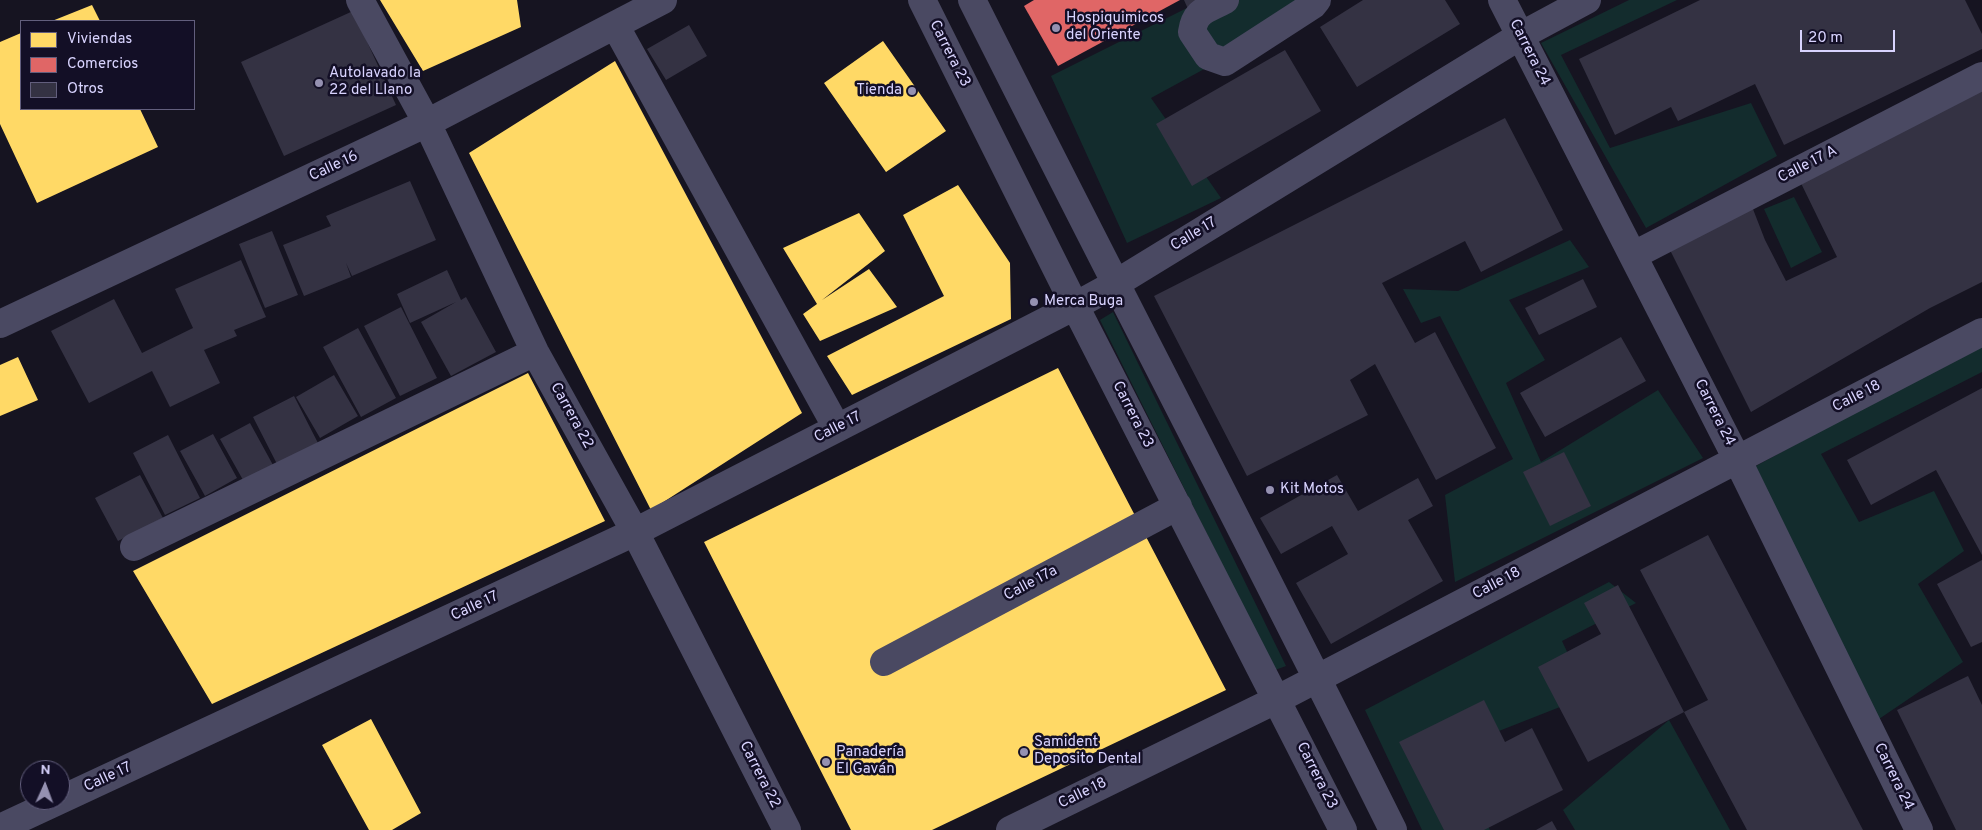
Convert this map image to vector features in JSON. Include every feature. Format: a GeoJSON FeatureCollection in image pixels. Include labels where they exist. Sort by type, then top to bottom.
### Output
{"type":"FeatureCollection","features":[{"type":"Feature","properties":{"kind":"street","name":"Carrera 22"},"geometry":{"type":"LineString","coordinates":[[360,0],[427,123],[535,352],[635,532],[787,830]]}},
{"type":"Feature","properties":{"kind":"street","name":"Calle 16"},"geometry":{"type":"LineString","coordinates":[[0,324],[427,123],[662,0]]}},
{"type":"Feature","properties":{"kind":"street","name":"Carrera 23"},"geometry":{"type":"LineString","coordinates":[[922,0],[1075,306],[1278,699],[1343,830]]}},
{"type":"Feature","properties":{"kind":"street"},"geometry":{"type":"LineString","coordinates":[[972,0],[1115,284],[1318,678],[1393,830]]}},
{"type":"Feature","properties":{"kind":"street"},"geometry":{"type":"LineString","coordinates":[[1224,0],[1197,15],[1192,32],[1208,56],[1225,62],[1313,5],[1317,0]]}},
{"type":"Feature","properties":{"kind":"street","name":"Carrera 24"},"geometry":{"type":"LineString","coordinates":[[1502,0],[1737,459],[1920,830]]}},
{"type":"Feature","properties":{"kind":"street","name":"Calle 17"},"geometry":{"type":"LineString","coordinates":[[70,795],[635,532],[1075,306],[1115,284],[1520,36],[1587,0]]}},
{"type":"Feature","properties":{"kind":"street"},"geometry":{"type":"LineString","coordinates":[[615,25],[837,428]]}},
{"type":"Feature","properties":{"kind":"street","name":"Calle 17 A"},"geometry":{"type":"LineString","coordinates":[[1634,255],[1982,76]]}},
{"type":"Feature","properties":{"kind":"street","name":"Calle 18"},"geometry":{"type":"LineString","coordinates":[[1010,830],[1278,699],[1982,332]]}},
{"type":"Feature","properties":{"kind":"street"},"geometry":{"type":"LineString","coordinates":[[134,547],[535,352]]}},
{"type":"Feature","properties":{"kind":"street","name":"Calle 17a"},"geometry":{"type":"LineString","coordinates":[[884,662],[1178,506]]}},
{"type":"Feature","properties":{"kind":"street","name":"Calle 17"},"geometry":{"type":"LineString","coordinates":[[0,828],[39,810]]}},
{"type":"Feature","properties":{"kind":"green space"},"geometry":{"type":"Polygon","coordinates":[[[1203,0],[1331,0],[1151,98],[1221,198],[1127,243],[1051,76],[1203,0]]]}},
{"type":"Feature","properties":{"kind":"green space"},"geometry":{"type":"Polygon","coordinates":[[[1629,0],[1677,0],[1561,55],[1610,148],[1751,103],[1777,156],[1646,228],[1541,43],[1629,0]]]}},
{"type":"Feature","properties":{"kind":"green space"},"geometry":{"type":"Polygon","coordinates":[[[1794,197],[1822,252],[1791,268],[1764,209],[1794,197]]]}},
{"type":"Feature","properties":{"kind":"green space"},"geometry":{"type":"Polygon","coordinates":[[[1570,240],[1589,267],[1509,300],[1545,360],[1506,383],[1541,462],[1658,390],[1703,458],[1455,582],[1445,495],[1513,459],[1440,316],[1421,323],[1403,289],[1458,291],[1570,240]]]}},
{"type":"Feature","properties":{"kind":"green space"},"geometry":{"type":"Polygon","coordinates":[[[1113,312],[1286,666],[1275,670],[1100,320],[1113,312]]]}},
{"type":"Feature","properties":{"kind":"green space"},"geometry":{"type":"Polygon","coordinates":[[[1982,343],[1982,372],[1821,454],[1859,522],[1934,491],[1964,551],[1918,584],[1963,662],[1879,719],[1754,467],[1982,343]]]}},
{"type":"Feature","properties":{"kind":"green space"},"geometry":{"type":"Polygon","coordinates":[[[1609,582],[1636,603],[1562,641],[1588,696],[1448,751],[1490,830],[1422,830],[1365,710],[1609,582]]]}},
{"type":"Feature","properties":{"kind":"green space"},"geometry":{"type":"Polygon","coordinates":[[[1669,720],[1730,830],[1575,830],[1563,810],[1669,720]]]}},
{"type":"Feature","properties":{"kind":"building: Viviendas"},"geometry":{"type":"Polygon","coordinates":[[[380,0],[517,0],[521,27],[423,71],[380,0]]]}},
{"type":"Feature","properties":{"kind":"building: Viviendas"},"geometry":{"type":"Polygon","coordinates":[[[92,5],[100,20],[54,20],[92,5]]]}},
{"type":"Feature","properties":{"kind":"building: Viviendas"},"geometry":{"type":"Polygon","coordinates":[[[20,33],[20,110],[140,110],[158,147],[37,203],[0,124],[0,42],[20,33]]]}},
{"type":"Feature","properties":{"kind":"building: Viviendas"},"geometry":{"type":"Polygon","coordinates":[[[883,41],[946,131],[886,172],[824,83],[883,41]]]}},
{"type":"Feature","properties":{"kind":"building: Viviendas"},"geometry":{"type":"Polygon","coordinates":[[[615,61],[802,413],[651,510],[469,153],[615,61]]]}},
{"type":"Feature","properties":{"kind":"building: Viviendas"},"geometry":{"type":"Polygon","coordinates":[[[958,185],[1010,263],[1011,319],[852,395],[827,356],[944,296],[903,215],[958,185]]]}},
{"type":"Feature","properties":{"kind":"building: Viviendas"},"geometry":{"type":"Polygon","coordinates":[[[859,213],[885,251],[822,300],[869,269],[897,307],[820,341],[803,314],[817,304],[783,248],[859,213]]]}},
{"type":"Feature","properties":{"kind":"building: Viviendas"},"geometry":{"type":"Polygon","coordinates":[[[18,357],[38,400],[0,416],[0,365],[18,357]]]}},
{"type":"Feature","properties":{"kind":"building: Viviendas"},"geometry":{"type":"Polygon","coordinates":[[[1058,368],[1226,690],[932,830],[851,830],[704,542],[1058,368]]]}},
{"type":"Feature","properties":{"kind":"building: Viviendas"},"geometry":{"type":"Polygon","coordinates":[[[528,373],[605,521],[212,704],[133,571],[528,373]]]}},
{"type":"Feature","properties":{"kind":"building: Viviendas"},"geometry":{"type":"Polygon","coordinates":[[[371,719],[421,813],[392,830],[369,830],[322,745],[371,719]]]}},
{"type":"Feature","properties":{"kind":"building: Comercios"},"geometry":{"type":"Polygon","coordinates":[[[1034,0],[1180,0],[1058,66],[1024,6],[1034,0]]]}},
{"type":"Feature","properties":{"kind":"building: Otros"},"geometry":{"type":"Polygon","coordinates":[[[1184,0],[1204,0],[1188,9],[1184,0]]]}},
{"type":"Feature","properties":{"kind":"building: Otros"},"geometry":{"type":"Polygon","coordinates":[[[1363,0],[1445,0],[1460,24],[1357,87],[1320,27],[1363,0]]]}},
{"type":"Feature","properties":{"kind":"building: Otros"},"geometry":{"type":"Polygon","coordinates":[[[1700,0],[1965,0],[1982,34],[1982,49],[1784,145],[1755,84],[1678,121],[1671,107],[1615,135],[1579,59],[1700,0]]]}},
{"type":"Feature","properties":{"kind":"building: Otros","name":"Autolavado la 22 del Llano"},"geometry":{"type":"Polygon","coordinates":[[[353,11],[396,105],[284,156],[241,62],[353,11]]]}},
{"type":"Feature","properties":{"kind":"building: Otros"},"geometry":{"type":"Polygon","coordinates":[[[689,25],[707,56],[666,80],[647,49],[689,25]]]}},
{"type":"Feature","properties":{"kind":"building: Otros"},"geometry":{"type":"Polygon","coordinates":[[[1285,50],[1321,111],[1192,186],[1156,124],[1285,50]]]}},
{"type":"Feature","properties":{"kind":"building: Otros"},"geometry":{"type":"Polygon","coordinates":[[[1982,81],[1982,282],[1930,308],[1751,412],[1667,244],[1751,204],[1765,240],[1786,281],[1837,257],[1797,175],[1982,81]]]}},
{"type":"Feature","properties":{"kind":"building: Otros"},"geometry":{"type":"Polygon","coordinates":[[[1505,118],[1563,230],[1481,272],[1465,241],[1382,283],[1415,343],[1435,332],[1496,448],[1436,480],[1375,364],[1350,380],[1368,415],[1247,476],[1154,296],[1505,118]]]}},
{"type":"Feature","properties":{"kind":"building: Otros"},"geometry":{"type":"Polygon","coordinates":[[[410,181],[436,240],[352,276],[346,263],[351,277],[304,296],[283,245],[331,226],[326,216],[410,181]]]}},
{"type":"Feature","properties":{"kind":"building: Otros"},"geometry":{"type":"Polygon","coordinates":[[[272,231],[298,295],[265,308],[239,244],[272,231]]]}},
{"type":"Feature","properties":{"kind":"building: Otros"},"geometry":{"type":"Polygon","coordinates":[[[241,260],[266,317],[234,330],[237,336],[204,350],[220,383],[170,407],[152,371],[89,403],[51,331],[114,299],[142,353],[193,328],[175,289],[241,260]]]}},
{"type":"Feature","properties":{"kind":"building: Otros"},"geometry":{"type":"Polygon","coordinates":[[[447,270],[461,300],[466,297],[496,352],[451,376],[421,322],[456,302],[410,323],[397,294],[447,270]]]}},
{"type":"Feature","properties":{"kind":"building: Otros"},"geometry":{"type":"Polygon","coordinates":[[[1583,279],[1597,307],[1539,335],[1525,308],[1583,279]]]}},
{"type":"Feature","properties":{"kind":"building: Otros"},"geometry":{"type":"Polygon","coordinates":[[[401,307],[437,378],[400,396],[364,326],[401,307]]]}},
{"type":"Feature","properties":{"kind":"building: Otros"},"geometry":{"type":"Polygon","coordinates":[[[358,328],[396,398],[361,417],[323,347],[358,328]]]}},
{"type":"Feature","properties":{"kind":"building: Otros"},"geometry":{"type":"Polygon","coordinates":[[[1621,337],[1646,381],[1545,437],[1520,393],[1621,337]]]}},
{"type":"Feature","properties":{"kind":"building: Otros"},"geometry":{"type":"Polygon","coordinates":[[[334,375],[358,416],[320,438],[296,397],[334,375]]]}},
{"type":"Feature","properties":{"kind":"building: Otros"},"geometry":{"type":"Polygon","coordinates":[[[1982,388],[1982,555],[1936,470],[1871,505],[1847,460],[1982,388]]]}},
{"type":"Feature","properties":{"kind":"building: Otros"},"geometry":{"type":"Polygon","coordinates":[[[294,396],[318,443],[277,464],[253,417],[294,396]]]}},
{"type":"Feature","properties":{"kind":"building: Otros"},"geometry":{"type":"Polygon","coordinates":[[[250,423],[273,465],[243,480],[220,439],[250,423]]]}},
{"type":"Feature","properties":{"kind":"building: Otros"},"geometry":{"type":"Polygon","coordinates":[[[213,434],[237,478],[205,496],[180,451],[213,434]]]}},
{"type":"Feature","properties":{"kind":"building: Otros"},"geometry":{"type":"Polygon","coordinates":[[[168,435],[200,498],[165,515],[133,453],[168,435]]]}},
{"type":"Feature","properties":{"kind":"building: Otros"},"geometry":{"type":"Polygon","coordinates":[[[1564,452],[1591,506],[1550,526],[1523,472],[1564,452]]]}},
{"type":"Feature","properties":{"kind":"building: Otros"},"geometry":{"type":"Polygon","coordinates":[[[140,475],[163,518],[118,541],[95,498],[140,475]]]}},
{"type":"Feature","properties":{"kind":"building: Otros"},"geometry":{"type":"Polygon","coordinates":[[[1337,475],[1358,511],[1418,478],[1433,506],[1408,520],[1443,581],[1331,644],[1296,583],[1348,554],[1332,526],[1281,554],[1260,518],[1337,475]]]}},
{"type":"Feature","properties":{"kind":"building: Otros"},"geometry":{"type":"Polygon","coordinates":[[[1708,535],[1863,830],[1747,830],[1684,712],[1708,700],[1640,570],[1708,535]]]}},
{"type":"Feature","properties":{"kind":"building: Otros"},"geometry":{"type":"Polygon","coordinates":[[[1982,560],[1982,642],[1971,647],[1937,584],[1982,560]]]}},
{"type":"Feature","properties":{"kind":"building: Otros"},"geometry":{"type":"Polygon","coordinates":[[[1618,585],[1684,712],[1588,762],[1538,667],[1601,634],[1584,603],[1618,585]]]}},
{"type":"Feature","properties":{"kind":"building: Otros"},"geometry":{"type":"Polygon","coordinates":[[[1968,676],[1982,705],[1982,830],[1956,830],[1897,710],[1968,676]]]}},
{"type":"Feature","properties":{"kind":"building: Otros"},"geometry":{"type":"Polygon","coordinates":[[[1484,700],[1505,742],[1532,728],[1563,790],[1484,830],[1444,830],[1399,742],[1484,700]]]}},
{"type":"Feature","properties":{"kind":"building: Otros"},"geometry":{"type":"Polygon","coordinates":[[[1552,821],[1557,830],[1536,830],[1552,821]]]}},
{"type":"Feature","properties":{"kind":"place","name":"Hospiquimicos del Oriente"},"geometry":{"type":"Point","coordinates":[1056,28]}},
{"type":"Feature","properties":{"kind":"place","name":"Autolavado la 22 del Llano"},"geometry":{"type":"Point","coordinates":[319,83]}},
{"type":"Feature","properties":{"kind":"place","name":"Tienda"},"geometry":{"type":"Point","coordinates":[912,91]}},
{"type":"Feature","properties":{"kind":"place","name":"Merca Buga"},"geometry":{"type":"Point","coordinates":[1034,302]}},
{"type":"Feature","properties":{"kind":"place","name":"Kit Motos"},"geometry":{"type":"Point","coordinates":[1270,490]}},
{"type":"Feature","properties":{"kind":"place","name":"Samident Deposito Dental"},"geometry":{"type":"Point","coordinates":[1024,752]}},
{"type":"Feature","properties":{"kind":"place","name":"Panadería El Gaván"},"geometry":{"type":"Point","coordinates":[826,762]}}]}
